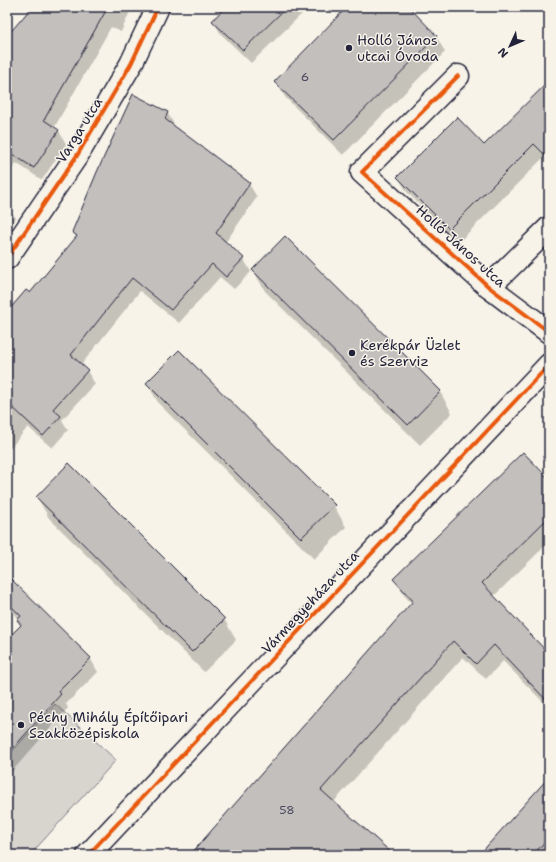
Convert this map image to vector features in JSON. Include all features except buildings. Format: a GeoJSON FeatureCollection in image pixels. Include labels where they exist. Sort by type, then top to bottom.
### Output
{"type":"FeatureCollection","features":[{"type":"Feature","properties":{"kind":"street","name":"Varga utca"},"geometry":{"type":"LineString","coordinates":[[7,258],[78,154],[131,64],[158,7]]}},
{"type":"Feature","properties":{"kind":"street","name":"Holló János utca"},"geometry":{"type":"LineString","coordinates":[[458,76],[362,172],[489,287],[549,332]]}},
{"type":"Feature","properties":{"kind":"street"},"geometry":{"type":"LineString","coordinates":[[489,287],[549,228]]}},
{"type":"Feature","properties":{"kind":"street","name":"Vármegyeháza utca"},"geometry":{"type":"LineString","coordinates":[[88,855],[549,365]]}},
{"type":"Feature","properties":{"kind":"shaded area"},"geometry":{"type":"Polygon","coordinates":[[[55,704],[116,760],[30,855],[16,855],[7,846],[7,757],[55,704]]]}},
{"type":"Feature","properties":{"kind":"cycle path"},"geometry":{"type":"LineString","coordinates":[[7,258],[78,154],[131,64],[158,7]]}},
{"type":"Feature","properties":{"kind":"cycle path"},"geometry":{"type":"LineString","coordinates":[[458,76],[362,172],[489,287],[549,332]]}},
{"type":"Feature","properties":{"kind":"cycle path"},"geometry":{"type":"LineString","coordinates":[[88,855],[549,365]]}},
{"type":"Feature","properties":{"kind":"place","name":"Holló János utcai Óvoda"},"geometry":{"type":"Point","coordinates":[349,48]}},
{"type":"Feature","properties":{"kind":"place","name":"Kerékpár Üzlet és Szerviz"},"geometry":{"type":"Point","coordinates":[352,353]}},
{"type":"Feature","properties":{"kind":"place","name":"Péchy Mihály Építőipari Szakközépiskola"},"geometry":{"type":"Point","coordinates":[21,725]}}]}
